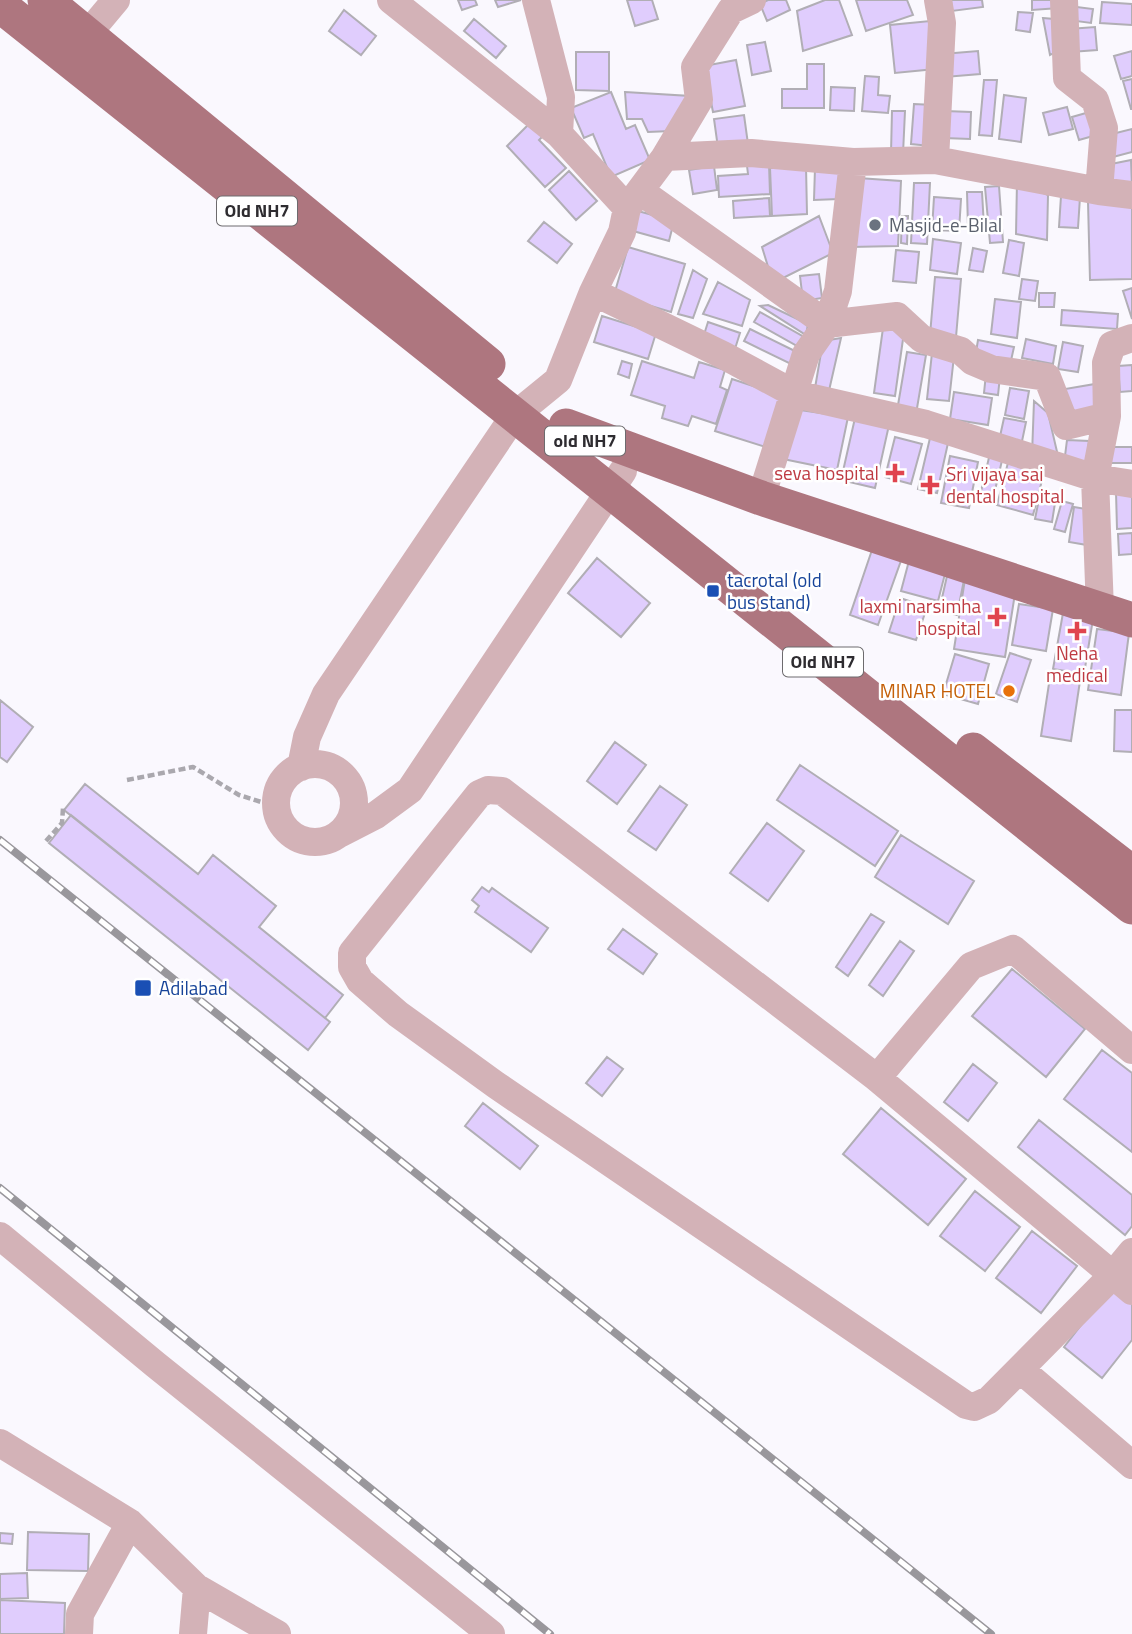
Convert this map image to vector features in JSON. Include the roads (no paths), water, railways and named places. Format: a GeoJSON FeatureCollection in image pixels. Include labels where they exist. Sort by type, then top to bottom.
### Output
{"type":"FeatureCollection","features":[{"type":"Feature","properties":{"kind":"main road"},"geometry":{"type":"LineString","coordinates":[[45,0],[77,47]]}},
{"type":"Feature","properties":{"kind":"main road","name":"Old NH7"},"geometry":{"type":"LineString","coordinates":[[0,5],[77,47],[616,481],[1132,907]]}},
{"type":"Feature","properties":{"kind":"main road","name":"old NH7"},"geometry":{"type":"LineString","coordinates":[[523,408],[566,426],[616,481],[1132,873]]}},
{"type":"Feature","properties":{"kind":"main road"},"geometry":{"type":"LineString","coordinates":[[566,426],[761,498],[1116,615]]}},
{"type":"Feature","properties":{"kind":"street"},"geometry":{"type":"LineString","coordinates":[[77,47],[116,0]]}},
{"type":"Feature","properties":{"kind":"street"},"geometry":{"type":"LineString","coordinates":[[391,0],[559,134],[633,200],[827,324],[897,316],[922,339],[961,351],[972,361],[991,369],[1048,376],[1066,426],[1107,416]]}},
{"type":"Feature","properties":{"kind":"street"},"geometry":{"type":"LineString","coordinates":[[536,0],[561,97],[559,134]]}},
{"type":"Feature","properties":{"kind":"street"},"geometry":{"type":"LineString","coordinates":[[301,767],[307,737],[326,694],[523,408],[558,380],[593,292],[622,232],[633,200],[665,157],[699,100],[695,67],[731,10],[752,0]]}},
{"type":"Feature","properties":{"kind":"street"},"geometry":{"type":"LineString","coordinates":[[935,160],[942,23],[939,0]]}},
{"type":"Feature","properties":{"kind":"street"},"geometry":{"type":"LineString","coordinates":[[1064,0],[1067,78],[1095,100],[1104,128],[1099,191]]}},
{"type":"Feature","properties":{"kind":"street"},"geometry":{"type":"LineString","coordinates":[[665,157],[751,153],[853,162],[935,160],[1132,195]]}},
{"type":"Feature","properties":{"kind":"street"},"geometry":{"type":"LineString","coordinates":[[761,498],[806,354],[827,324],[838,291],[853,162]]}},
{"type":"Feature","properties":{"kind":"street"},"geometry":{"type":"LineString","coordinates":[[593,292],[723,355],[795,394],[926,424],[1095,478],[1132,484]]}},
{"type":"Feature","properties":{"kind":"street"},"geometry":{"type":"LineString","coordinates":[[1116,615],[1095,478],[1107,416],[1106,363],[1112,345],[1132,338]]}},
{"type":"Feature","properties":{"kind":"street"},"geometry":{"type":"LineString","coordinates":[[340,834],[354,811],[349,784],[337,771],[310,765],[301,767],[286,778],[280,787],[277,807],[284,827],[301,839],[321,842],[340,834],[376,815],[410,790],[616,481]]}},
{"type":"Feature","properties":{"kind":"street"},"geometry":{"type":"LineString","coordinates":[[1122,1283],[877,1078],[502,792],[488,790],[479,794],[352,953],[352,967],[360,981],[398,1014],[496,1085],[966,1405],[982,1405],[1122,1283],[1132,1252]]}},
{"type":"Feature","properties":{"kind":"street"},"geometry":{"type":"LineString","coordinates":[[877,1078],[971,966],[1013,949],[1132,1050]]}},
{"type":"Feature","properties":{"kind":"street"},"geometry":{"type":"LineString","coordinates":[[0,1236],[491,1634]]}},
{"type":"Feature","properties":{"kind":"street"},"geometry":{"type":"LineString","coordinates":[[1021,1370],[1132,1465]]}},
{"type":"Feature","properties":{"kind":"street"},"geometry":{"type":"LineString","coordinates":[[0,1443],[130,1523],[197,1588],[276,1634]]}},
{"type":"Feature","properties":{"kind":"street"},"geometry":{"type":"LineString","coordinates":[[79,1634],[80,1614],[130,1523]]}},
{"type":"Feature","properties":{"kind":"street"},"geometry":{"type":"LineString","coordinates":[[193,1634],[197,1588]]}},
{"type":"Feature","properties":{"kind":"railway"},"geometry":{"type":"LineString","coordinates":[[0,840],[991,1634]]}},
{"type":"Feature","properties":{"kind":"railway"},"geometry":{"type":"LineString","coordinates":[[0,1188],[550,1634]]}},
{"type":"Feature","properties":{"kind":"place","name":"Masjid-e-Bilal"},"geometry":{"type":"Point","coordinates":[875,225]}},
{"type":"Feature","properties":{"kind":"place","name":"seva hospital"},"geometry":{"type":"Point","coordinates":[895,473]}},
{"type":"Feature","properties":{"kind":"place","name":"Sri vijaya sai dental hospital"},"geometry":{"type":"Point","coordinates":[930,485]}},
{"type":"Feature","properties":{"kind":"place","name":"tacrotal (old bus stand)"},"geometry":{"type":"Point","coordinates":[713,591]}},
{"type":"Feature","properties":{"kind":"place","name":"laxmi narsimha hospital"},"geometry":{"type":"Point","coordinates":[997,617]}},
{"type":"Feature","properties":{"kind":"place","name":"Neha medical"},"geometry":{"type":"Point","coordinates":[1077,631]}},
{"type":"Feature","properties":{"kind":"place","name":"MINAR HOTEL"},"geometry":{"type":"Point","coordinates":[1009,691]}},
{"type":"Feature","properties":{"kind":"place","name":"Adilabad"},"geometry":{"type":"Point","coordinates":[143,988]}}]}
